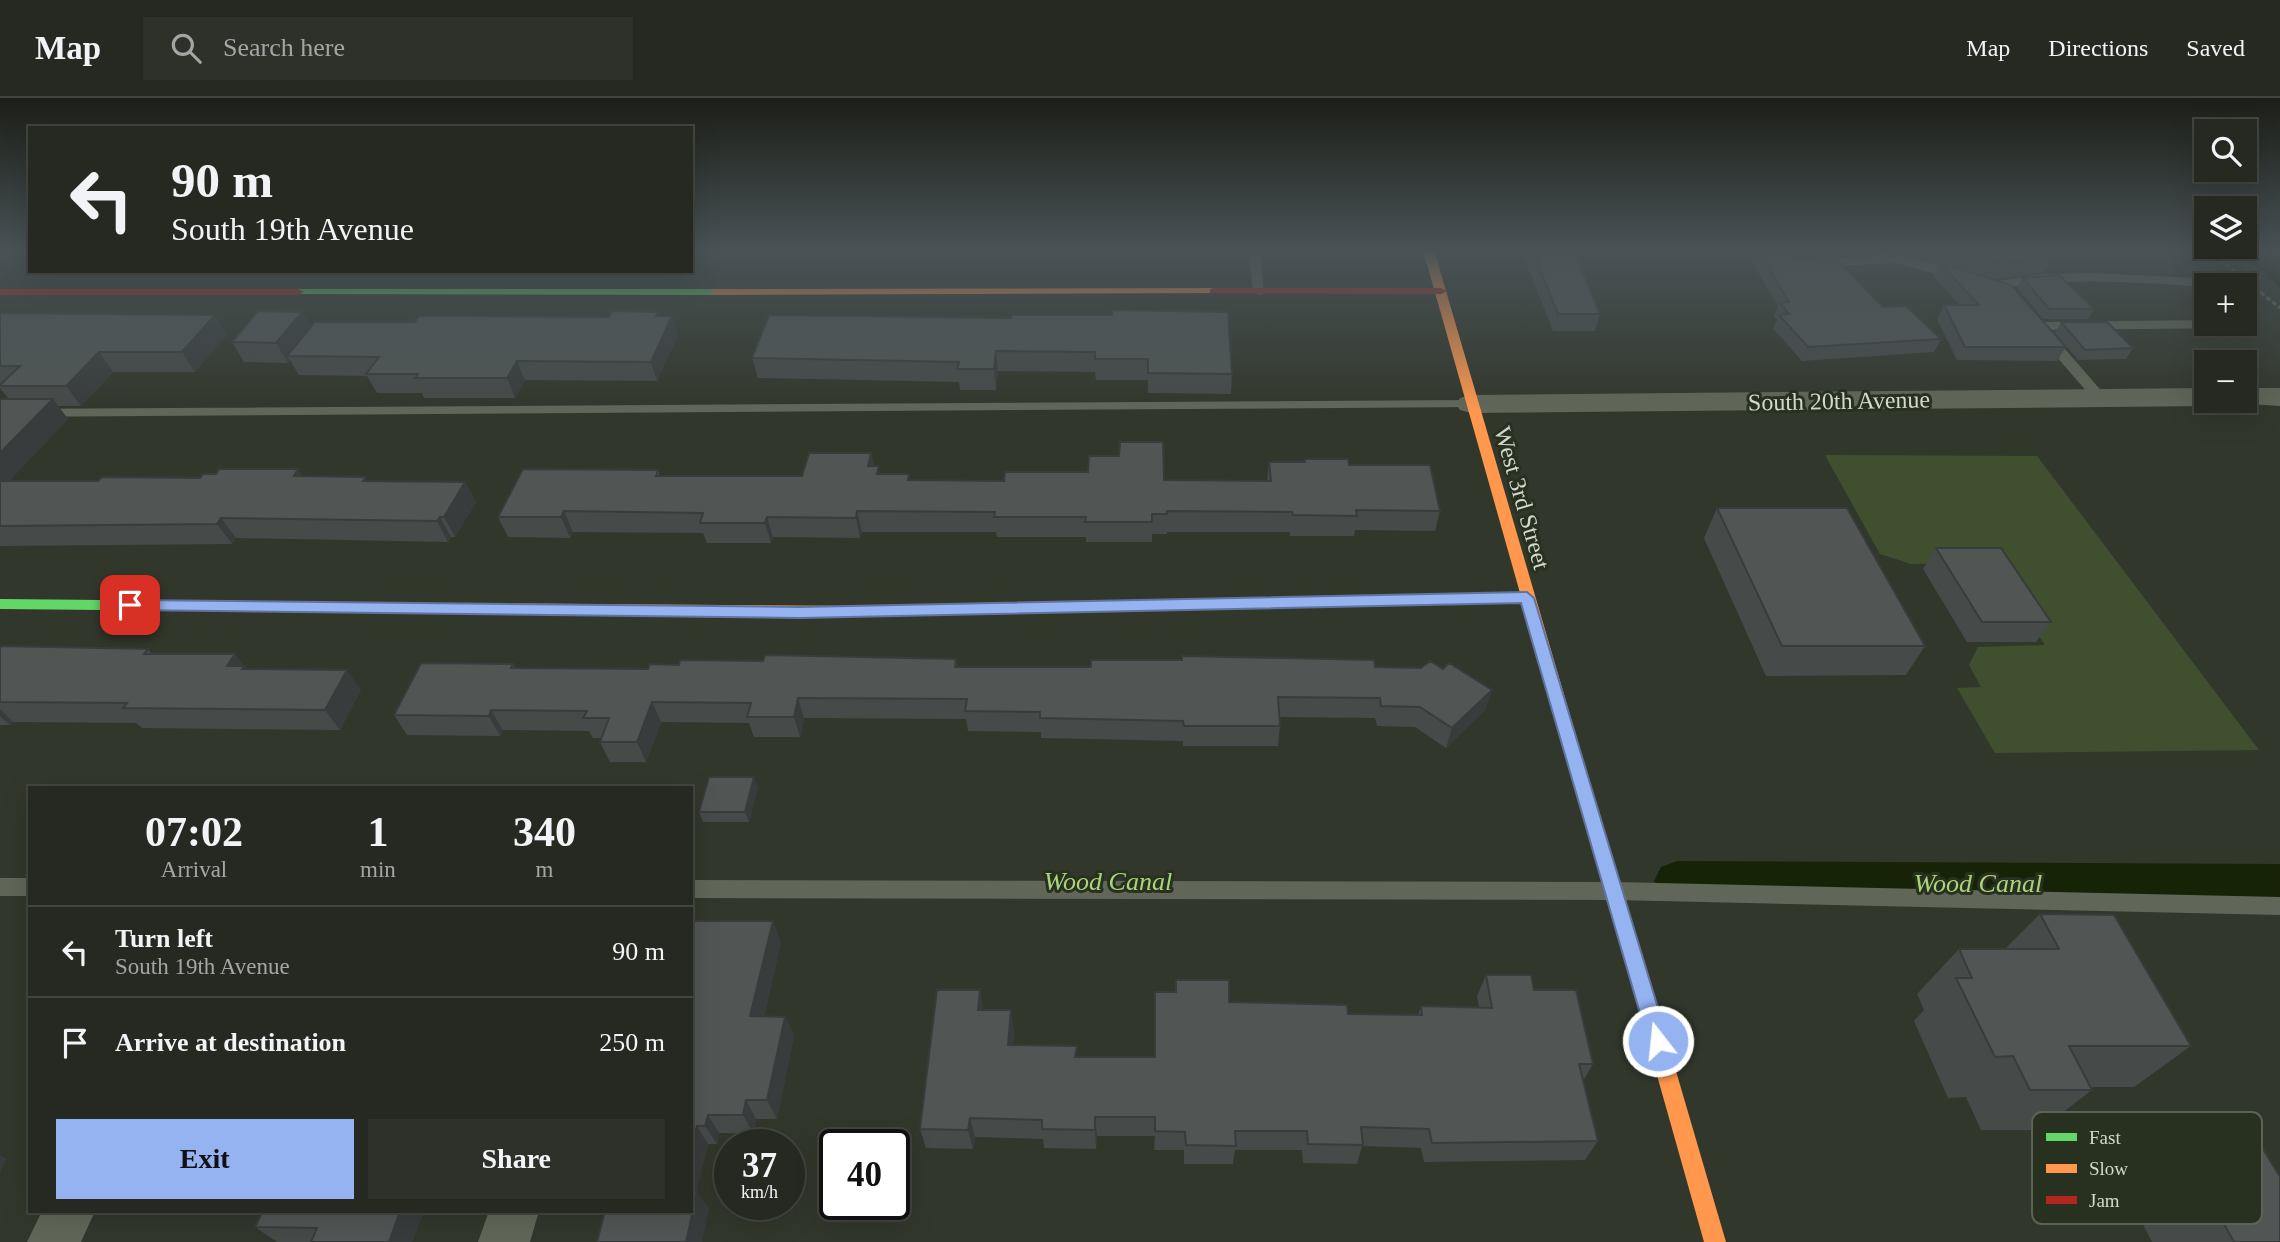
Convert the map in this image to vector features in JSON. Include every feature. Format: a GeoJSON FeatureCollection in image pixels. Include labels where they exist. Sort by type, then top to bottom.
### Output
{"type":"FeatureCollection","features":[{"type":"Feature","properties":{"kind":"street","name":"West 3rd Street"},"geometry":{"type":"LineString","coordinates":[[1444,303],[1471,404],[1615,891],[1715,1242]]}},
{"type":"Feature","properties":{"kind":"street","name":"South 20th Avenue"},"geometry":{"type":"LineString","coordinates":[[1471,404],[2194,397]]}},
{"type":"Feature","properties":{"kind":"street"},"geometry":{"type":"LineString","coordinates":[[2257,397],[2280,397]]}},
{"type":"Feature","properties":{"kind":"street"},"geometry":{"type":"LineString","coordinates":[[0,604],[800,612],[1527,598]]}},
{"type":"Feature","properties":{"kind":"street"},"geometry":{"type":"LineString","coordinates":[[53,1242],[69,1213]]}},
{"type":"Feature","properties":{"kind":"street"},"geometry":{"type":"LineString","coordinates":[[504,1242],[513,1213]]}},
{"type":"Feature","properties":{"kind":"lane"},"geometry":{"type":"LineString","coordinates":[[2100,398],[2034,322],[2194,324]]}},
{"type":"Feature","properties":{"kind":"lane"},"geometry":{"type":"LineString","coordinates":[[0,414],[1471,404]]}},
{"type":"Feature","properties":{"kind":"lane"},"geometry":{"type":"LineString","coordinates":[[0,887],[28,887]]}},
{"type":"Feature","properties":{"kind":"lane"},"geometry":{"type":"LineString","coordinates":[[693,889],[1615,891],[2280,906]]}},
{"type":"Feature","properties":{"kind":"shaded area"},"geometry":{"type":"Polygon","coordinates":[[[1825,455],[2037,456],[2259,750],[1995,753],[1957,688],[1981,687],[1969,665],[1978,647],[2045,645],[1989,563],[1911,564],[1880,554],[1825,455]]]}},
{"type":"Feature","properties":{"kind":"building"},"geometry":{"type":"Polygon","coordinates":[[[1554,303],[1596,303],[1600,314],[1558,314],[1554,303]]]}},
{"type":"Feature","properties":{"kind":"building"},"geometry":{"type":"Polygon","coordinates":[[[1780,303],[1906,306],[1941,339],[1808,347],[1779,315],[1789,314],[1780,303]]]}},
{"type":"Feature","properties":{"kind":"building"},"geometry":{"type":"Polygon","coordinates":[[[1978,303],[2027,303],[2066,347],[1965,347],[1944,305],[1979,305],[1978,303]]]}},
{"type":"Feature","properties":{"kind":"building"},"geometry":{"type":"Polygon","coordinates":[[[2044,303],[2088,303],[2094,309],[2049,309],[2044,303]]]}},
{"type":"Feature","properties":{"kind":"building"},"geometry":{"type":"Polygon","coordinates":[[[1112,310],[1228,312],[1232,374],[1148,373],[1148,359],[1095,359],[1095,352],[996,351],[994,369],[957,369],[959,362],[752,358],[769,315],[1011,318],[1012,315],[1112,315],[1112,310]]]}},
{"type":"Feature","properties":{"kind":"building"},"geometry":{"type":"Polygon","coordinates":[[[258,311],[302,312],[276,343],[232,342],[258,311]]]}},
{"type":"Feature","properties":{"kind":"building"},"geometry":{"type":"Polygon","coordinates":[[[612,311],[658,312],[656,316],[672,316],[651,362],[517,361],[507,378],[415,378],[418,374],[366,374],[379,357],[287,356],[315,322],[415,322],[419,316],[609,317],[612,311]]]}},
{"type":"Feature","properties":{"kind":"building"},"geometry":{"type":"Polygon","coordinates":[[[0,313],[215,315],[182,352],[99,352],[66,386],[0,386],[20,366],[0,366],[0,313]]]}},
{"type":"Feature","properties":{"kind":"building"},"geometry":{"type":"Polygon","coordinates":[[[2061,322],[2107,322],[2133,348],[2085,350],[2061,322]]]}},
{"type":"Feature","properties":{"kind":"building"},"geometry":{"type":"Polygon","coordinates":[[[0,399],[53,399],[0,453],[0,399]]]}},
{"type":"Feature","properties":{"kind":"building"},"geometry":{"type":"Polygon","coordinates":[[[1120,442],[1163,442],[1164,480],[1271,481],[1269,462],[1305,462],[1305,459],[1348,459],[1349,465],[1430,465],[1440,511],[1356,510],[1357,516],[1293,515],[1292,512],[1167,511],[1167,514],[1152,514],[1152,522],[1085,522],[1086,517],[994,517],[995,512],[857,511],[856,518],[767,517],[765,523],[700,523],[703,513],[564,511],[561,517],[498,517],[523,469],[658,470],[656,476],[802,476],[809,453],[871,453],[868,466],[879,466],[877,474],[909,474],[908,480],[1004,481],[1005,472],[1088,472],[1089,456],[1119,456],[1120,442]]]}},
{"type":"Feature","properties":{"kind":"building"},"geometry":{"type":"Polygon","coordinates":[[[219,469],[298,469],[294,476],[366,477],[363,481],[465,482],[444,517],[437,521],[221,518],[217,524],[0,526],[0,481],[98,481],[102,477],[200,478],[203,474],[216,474],[219,469]]]}},
{"type":"Feature","properties":{"kind":"building"},"geometry":{"type":"Polygon","coordinates":[[[1717,508],[1847,508],[1925,646],[1782,646],[1717,508]]]}},
{"type":"Feature","properties":{"kind":"building"},"geometry":{"type":"Polygon","coordinates":[[[1936,548],[2001,548],[2051,622],[1982,622],[1936,548]]]}},
{"type":"Feature","properties":{"kind":"building"},"geometry":{"type":"Polygon","coordinates":[[[0,646],[148,649],[144,654],[235,654],[227,666],[244,666],[242,669],[347,670],[325,710],[123,708],[127,703],[0,702],[0,646]]]}},
{"type":"Feature","properties":{"kind":"building"},"geometry":{"type":"Polygon","coordinates":[[[765,655],[956,659],[955,667],[1091,667],[1091,660],[1182,660],[1182,656],[1374,660],[1375,667],[1421,668],[1430,661],[1443,669],[1449,663],[1492,690],[1452,728],[1420,707],[1381,706],[1380,698],[1278,697],[1280,726],[1184,726],[1183,721],[1040,718],[1040,712],[965,711],[967,699],[798,698],[794,717],[747,717],[751,703],[652,702],[637,742],[600,742],[609,718],[583,718],[587,711],[491,710],[489,716],[394,715],[421,663],[513,664],[511,668],[648,669],[650,664],[679,665],[680,660],[763,661],[765,655]]]}},
{"type":"Feature","properties":{"kind":"building"},"geometry":{"type":"Polygon","coordinates":[[[709,777],[754,777],[745,812],[699,812],[709,777]]]}},
{"type":"Feature","properties":{"kind":"building"},"geometry":{"type":"Polygon","coordinates":[[[2040,914],[2114,915],[2191,1046],[2069,1046],[2092,1090],[2030,1090],[2013,1056],[1995,1057],[1956,978],[1972,978],[1959,949],[2059,949],[2040,914]]]}},
{"type":"Feature","properties":{"kind":"building"},"geometry":{"type":"Polygon","coordinates":[[[693,921],[773,921],[750,1016],[785,1017],[767,1100],[746,1100],[743,1115],[708,1115],[705,1126],[697,1126],[693,1139],[693,921]]]}},
{"type":"Feature","properties":{"kind":"building"},"geometry":{"type":"Polygon","coordinates":[[[1486,975],[1531,975],[1534,990],[1576,990],[1593,1064],[1579,1064],[1598,1141],[1432,1143],[1429,1129],[1361,1127],[1363,1145],[1308,1144],[1307,1131],[1235,1131],[1236,1146],[1186,1145],[1185,1132],[1155,1131],[1155,1117],[1095,1117],[1095,1130],[1042,1129],[1042,1120],[970,1118],[968,1130],[920,1129],[937,990],[980,990],[978,1010],[1011,1010],[1008,1045],[1077,1046],[1075,1057],[1155,1057],[1155,992],[1176,992],[1176,980],[1229,980],[1229,1002],[1347,1005],[1348,1014],[1422,1015],[1421,1006],[1492,1008],[1486,975]]]}},
{"type":"Feature","properties":{"kind":"building"},"geometry":{"type":"Polygon","coordinates":[[[2262,1147],[2280,1177],[2280,1242],[2234,1242],[2224,1224],[2262,1224],[2262,1147]]]}},
{"type":"Feature","properties":{"kind":"building"},"geometry":{"type":"Polygon","coordinates":[[[693,1192],[697,1192],[693,1210],[693,1192]]]}},
{"type":"Feature","properties":{"kind":"building"},"geometry":{"type":"Polygon","coordinates":[[[262,1213],[399,1213],[389,1242],[311,1242],[317,1228],[255,1227],[262,1213]]]}},
{"type":"Feature","properties":{"kind":"building"},"geometry":{"type":"Polygon","coordinates":[[[604,1213],[692,1213],[686,1242],[597,1242],[604,1213]]]}},
{"type":"Feature","properties":{"kind":"waterway","name":"Wood Canal"},"geometry":{"type":"LineString","coordinates":[[1677,881],[2280,884]]}},
{"type":"Feature","properties":{"kind":"traffic: fast"},"geometry":{"type":"LineString","coordinates":[[859,611],[1260,603]]}},
{"type":"Feature","properties":{"kind":"traffic: fast"},"geometry":{"type":"LineString","coordinates":[[0,604],[302,607]]}},
{"type":"Feature","properties":{"kind":"traffic: fast"},"geometry":{"type":"LineString","coordinates":[[1581,780],[1661,1054]]}},
{"type":"Feature","properties":{"kind":"traffic: slow"},"geometry":{"type":"LineString","coordinates":[[1443,303],[1581,780]]}},
{"type":"Feature","properties":{"kind":"traffic: slow"},"geometry":{"type":"LineString","coordinates":[[1260,603],[1527,598]]}},
{"type":"Feature","properties":{"kind":"traffic: slow"},"geometry":{"type":"LineString","coordinates":[[302,607],[859,611]]}},
{"type":"Feature","properties":{"kind":"traffic: slow"},"geometry":{"type":"LineString","coordinates":[[1661,1054],[1715,1242]]}},
{"type":"Feature","properties":{"kind":"route"},"geometry":{"type":"LineString","coordinates":[[130,605],[800,612],[1527,598],[1658,1041]]}}]}
